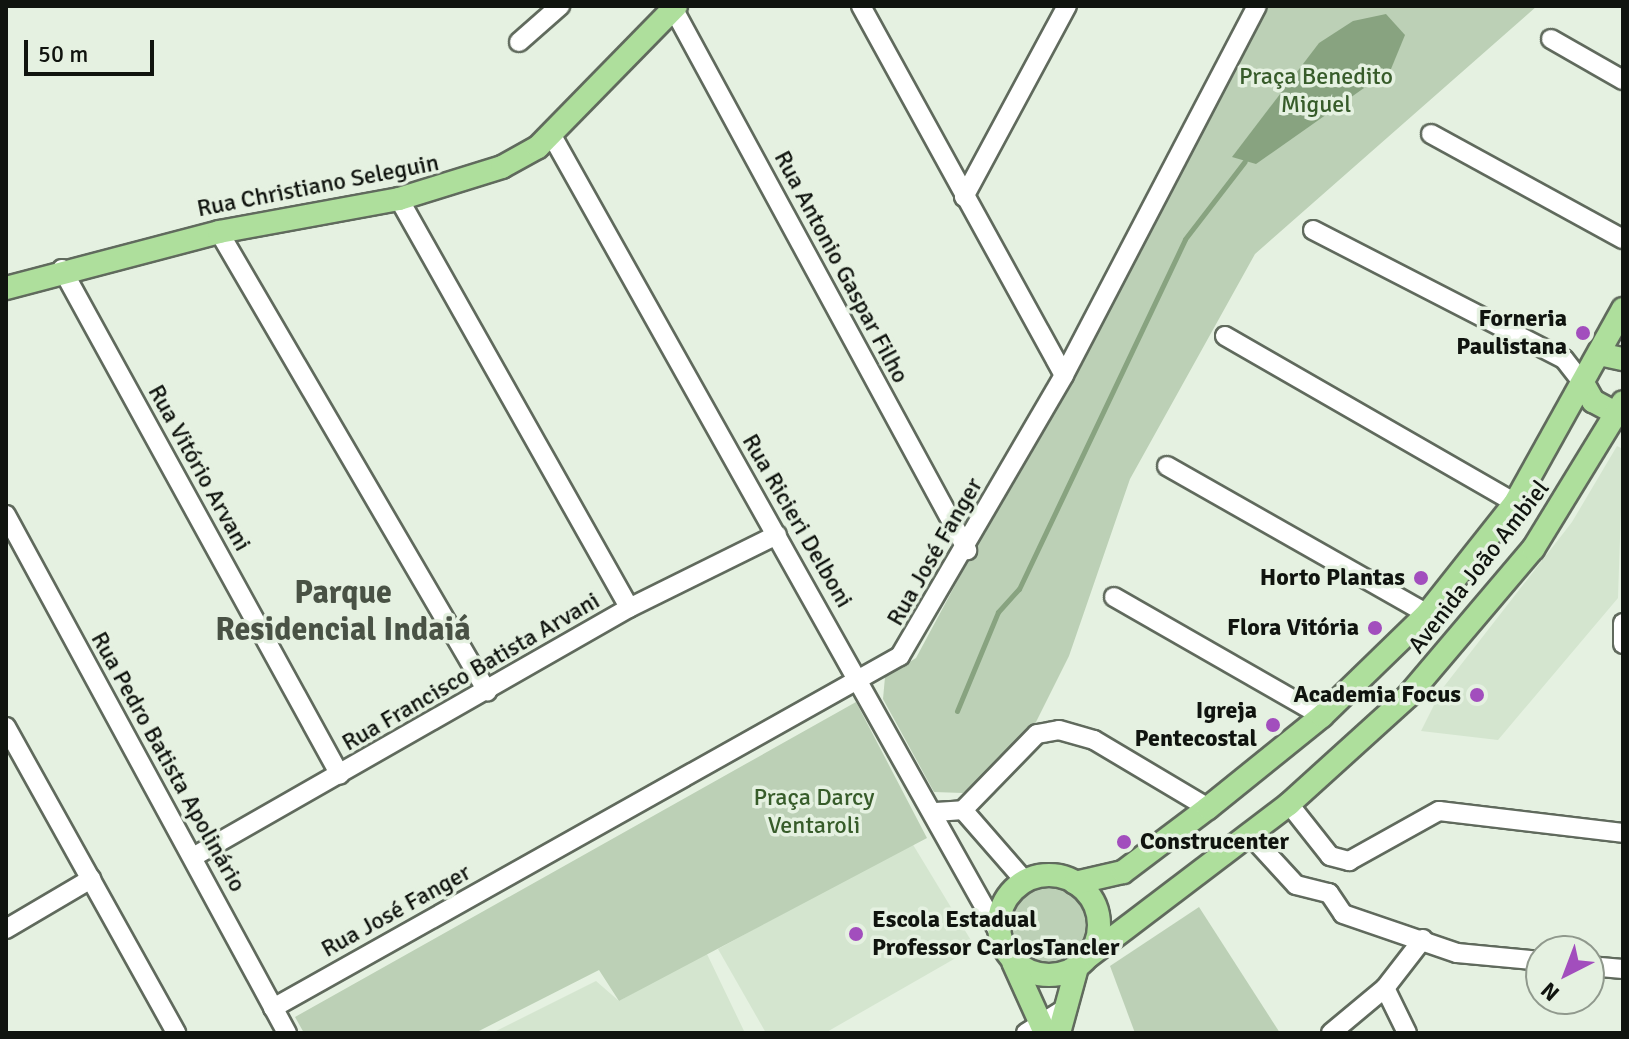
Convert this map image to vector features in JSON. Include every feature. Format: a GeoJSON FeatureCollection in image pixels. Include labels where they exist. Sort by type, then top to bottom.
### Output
{"type":"FeatureCollection","features":[{"type":"Feature","properties":{"kind":"main road","name":"Rua Christiano Seleguin"},"geometry":{"type":"LineString","coordinates":[[6,288],[62,269],[219,232],[399,199],[502,167],[551,134],[675,7]]}},
{"type":"Feature","properties":{"kind":"main road","name":"Avenida João Ambiel"},"geometry":{"type":"LineString","coordinates":[[1025,881],[1044,875],[1075,883],[1123,872],[1322,716],[1427,614],[1515,503],[1623,309]]}},
{"type":"Feature","properties":{"kind":"main road"},"geometry":{"type":"LineString","coordinates":[[1599,354],[1623,359]]}},
{"type":"Feature","properties":{"kind":"main road"},"geometry":{"type":"LineString","coordinates":[[1583,383],[1593,401],[1621,411]]}},
{"type":"Feature","properties":{"kind":"main road","name":"Avenida João Ambiel"},"geometry":{"type":"LineString","coordinates":[[1013,962],[1045,976],[1083,962],[1289,804],[1409,695],[1481,615],[1541,538],[1621,411]]}},
{"type":"Feature","properties":{"kind":"main road"},"geometry":{"type":"LineString","coordinates":[[1025,881],[1004,901],[999,933],[1037,1029]]}},
{"type":"Feature","properties":{"kind":"main road"},"geometry":{"type":"LineString","coordinates":[[1059,1033],[1083,962],[1096,908],[1075,883]]}},
{"type":"Feature","properties":{"kind":"street"},"geometry":{"type":"LineString","coordinates":[[519,42],[560,6]]}},
{"type":"Feature","properties":{"kind":"street"},"geometry":{"type":"LineString","coordinates":[[861,6],[1064,375]]}},
{"type":"Feature","properties":{"kind":"street"},"geometry":{"type":"LineString","coordinates":[[964,197],[1067,6]]}},
{"type":"Feature","properties":{"kind":"street","name":"Rua José Fanger"},"geometry":{"type":"LineString","coordinates":[[273,1008],[900,656],[967,550],[1064,375],[1257,6]]}},
{"type":"Feature","properties":{"kind":"street","name":"Rua Antonio Gaspar Filho"},"geometry":{"type":"LineString","coordinates":[[675,7],[967,550]]}},
{"type":"Feature","properties":{"kind":"street"},"geometry":{"type":"LineString","coordinates":[[1551,39],[1623,80]]}},
{"type":"Feature","properties":{"kind":"street","name":"Rua Ricieri Delboni"},"geometry":{"type":"LineString","coordinates":[[551,134],[936,812],[999,933]]}},
{"type":"Feature","properties":{"kind":"street"},"geometry":{"type":"LineString","coordinates":[[1431,134],[1623,239]]}},
{"type":"Feature","properties":{"kind":"street"},"geometry":{"type":"LineString","coordinates":[[399,199],[629,608]]}},
{"type":"Feature","properties":{"kind":"street"},"geometry":{"type":"LineString","coordinates":[[1313,230],[1564,359],[1583,383]]}},
{"type":"Feature","properties":{"kind":"street"},"geometry":{"type":"LineString","coordinates":[[219,232],[487,691]]}},
{"type":"Feature","properties":{"kind":"street","name":"Rua Vitório Arvani"},"geometry":{"type":"LineString","coordinates":[[62,269],[340,775]]}},
{"type":"Feature","properties":{"kind":"street"},"geometry":{"type":"LineString","coordinates":[[1225,336],[1515,503]]}},
{"type":"Feature","properties":{"kind":"street"},"geometry":{"type":"LineString","coordinates":[[1564,359],[1599,354]]}},
{"type":"Feature","properties":{"kind":"street"},"geometry":{"type":"LineString","coordinates":[[1167,466],[1427,614]]}},
{"type":"Feature","properties":{"kind":"street","name":"Rua Pedro Batista Apolinário"},"geometry":{"type":"LineString","coordinates":[[6,515],[287,1033]]}},
{"type":"Feature","properties":{"kind":"street","name":"Rua Francisco Batista Arvani"},"geometry":{"type":"LineString","coordinates":[[193,857],[629,608],[777,535]]}},
{"type":"Feature","properties":{"kind":"street"},"geometry":{"type":"LineString","coordinates":[[1114,597],[1322,716]]}},
{"type":"Feature","properties":{"kind":"street"},"geometry":{"type":"LineString","coordinates":[[1623,623],[1623,644]]}},
{"type":"Feature","properties":{"kind":"street"},"geometry":{"type":"LineString","coordinates":[[936,812],[963,810],[1037,734],[1059,730],[1094,740],[1208,808]]}},
{"type":"Feature","properties":{"kind":"street"},"geometry":{"type":"LineString","coordinates":[[7,731],[91,879],[170,1031]]}},
{"type":"Feature","properties":{"kind":"street"},"geometry":{"type":"LineString","coordinates":[[1289,804],[1330,856],[1349,861],[1439,811],[1623,833]]}},
{"type":"Feature","properties":{"kind":"street"},"geometry":{"type":"LineString","coordinates":[[963,810],[1025,881]]}},
{"type":"Feature","properties":{"kind":"street"},"geometry":{"type":"LineString","coordinates":[[1250,835],[1296,885],[1329,893],[1343,914],[1457,953],[1525,959]]}},
{"type":"Feature","properties":{"kind":"street"},"geometry":{"type":"LineString","coordinates":[[6,929],[91,879]]}},
{"type":"Feature","properties":{"kind":"street"},"geometry":{"type":"LineString","coordinates":[[1331,1033],[1385,988],[1423,939]]}},
{"type":"Feature","properties":{"kind":"street"},"geometry":{"type":"LineString","coordinates":[[1385,988],[1407,1033]]}},
{"type":"Feature","properties":{"kind":"street"},"geometry":{"type":"LineString","coordinates":[[1037,1029],[1066,1008]]}},
{"type":"Feature","properties":{"kind":"shaded area"},"geometry":{"type":"Polygon","coordinates":[[[1386,14],[1405,35],[1391,69],[1256,164],[1232,157],[1319,43],[1353,21],[1386,14]]]}},
{"type":"Feature","properties":{"kind":"shaded area"},"geometry":{"type":"Polygon","coordinates":[[[1617,446],[1623,449],[1618,598],[1498,740],[1421,731],[1442,689],[1572,522],[1617,446]]]}},
{"type":"Feature","properties":{"kind":"shaded area","name":"Escola Estadual Professor CarlosTancler"},"geometry":{"type":"Polygon","coordinates":[[[912,843],[975,947],[825,1033],[766,1033],[718,949],[912,843]]]}},
{"type":"Feature","properties":{"kind":"shaded area"},"geometry":{"type":"Polygon","coordinates":[[[706,952],[745,1033],[492,1033],[596,981],[619,1001],[706,952]]]}},
{"type":"Feature","properties":{"kind":"green space","name":"Praça Benedito Miguel"},"geometry":{"type":"Polygon","coordinates":[[[1266,6],[1537,6],[1255,254],[1130,479],[1069,656],[1036,722],[963,793],[934,792],[883,699],[885,677],[916,658],[1266,6]]]}},
{"type":"Feature","properties":{"kind":"green space","name":"Praça Darcy Ventaroli"},"geometry":{"type":"Polygon","coordinates":[[[856,702],[927,838],[619,1001],[599,970],[475,1033],[304,1033],[295,1017],[856,702]]]}},
{"type":"Feature","properties":{"kind":"green space"},"geometry":{"type":"Polygon","coordinates":[[[1047,884],[1062,887],[1075,896],[1084,909],[1087,924],[1084,939],[1075,952],[1062,961],[1047,964],[1032,961],[1019,952],[1010,939],[1007,924],[1010,909],[1019,896],[1032,887],[1047,884]]]}},
{"type":"Feature","properties":{"kind":"green space"},"geometry":{"type":"Polygon","coordinates":[[[1199,907],[1280,1033],[1135,1033],[1110,966],[1199,907]]]}},
{"type":"Feature","properties":{"kind":"waterway"},"geometry":{"type":"LineString","coordinates":[[957,711],[998,612],[1019,589],[1185,239],[1245,161]]}},
{"type":"Feature","properties":{"kind":"place","name":"Forneria Paulistana"},"geometry":{"type":"Point","coordinates":[1583,333]}},
{"type":"Feature","properties":{"kind":"place","name":"Horto Plantas"},"geometry":{"type":"Point","coordinates":[1421,578]}},
{"type":"Feature","properties":{"kind":"place","name":"Flora Vitória"},"geometry":{"type":"Point","coordinates":[1375,628]}},
{"type":"Feature","properties":{"kind":"place","name":"Academia Focus"},"geometry":{"type":"Point","coordinates":[1477,695]}},
{"type":"Feature","properties":{"kind":"place","name":"Igreja Pentecostal"},"geometry":{"type":"Point","coordinates":[1273,725]}},
{"type":"Feature","properties":{"kind":"place","name":"Construcenter"},"geometry":{"type":"Point","coordinates":[1124,842]}},
{"type":"Feature","properties":{"kind":"place","name":"Escola Estadual Professor CarlosTancler"},"geometry":{"type":"Point","coordinates":[856,934]}},
{"type":"Feature","properties":{"kind":"district","name":"Parque Residencial Indaiá"},"geometry":{"type":"Point","coordinates":[343,612]}}]}
